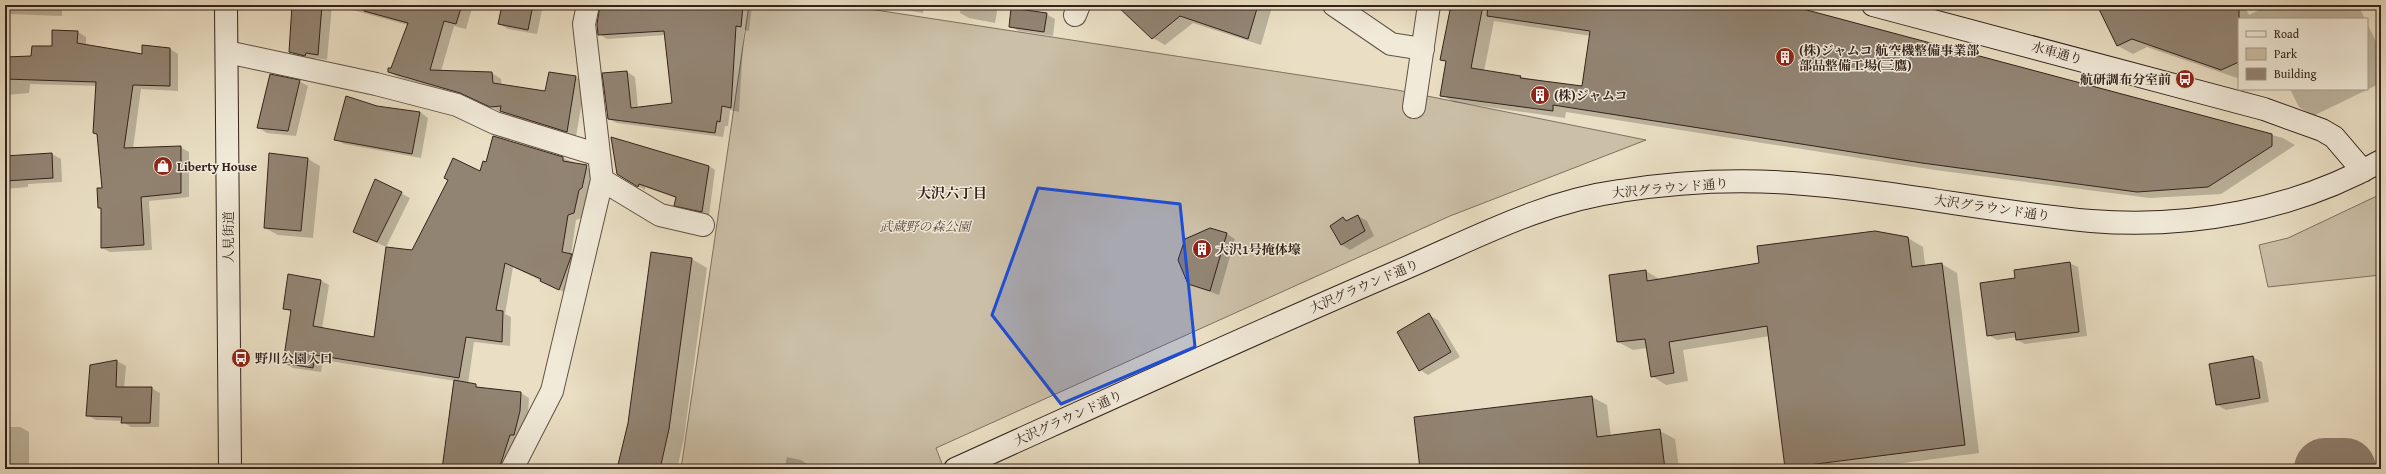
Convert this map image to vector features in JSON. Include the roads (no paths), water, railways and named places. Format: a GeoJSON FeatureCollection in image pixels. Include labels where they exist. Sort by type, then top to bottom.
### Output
{"type":"FeatureCollection","features":[{"type":"Feature","properties":{"kind":"street","name":"人見街道"},"geometry":{"type":"LineString","coordinates":[[226,5],[230,469]]}},
{"type":"Feature","properties":{"kind":"street"},"geometry":{"type":"LineString","coordinates":[[512,469],[552,391],[602,180],[584,24],[588,5]]}},
{"type":"Feature","properties":{"kind":"street"},"geometry":{"type":"LineString","coordinates":[[1334,5],[1391,44],[1423,49]]}},
{"type":"Feature","properties":{"kind":"street"},"geometry":{"type":"LineString","coordinates":[[1414,107],[1429,5]]}},
{"type":"Feature","properties":{"kind":"street","name":"水車通り"},"geometry":{"type":"LineString","coordinates":[[1873,5],[2264,109],[2322,130],[2334,137],[2372,166]]}},
{"type":"Feature","properties":{"kind":"street"},"geometry":{"type":"LineString","coordinates":[[227,52],[376,84],[457,105],[495,123],[599,155]]}},
{"type":"Feature","properties":{"kind":"street","name":"大沢グラウンド通り"},"geometry":{"type":"LineString","coordinates":[[955,469],[1286,319],[1429,258],[1472,237],[1549,207],[1617,191],[1714,181],[1792,183],[2092,221],[2164,222],[2235,214],[2308,194],[2372,166]]}},
{"type":"Feature","properties":{"kind":"street"},"geometry":{"type":"LineString","coordinates":[[602,180],[660,216],[703,225]]}},
{"type":"Feature","properties":{"kind":"place","name":"(株)ジャムコ 航空機整備事業部 部品整備工場(三鷹)"},"geometry":{"type":"Point","coordinates":[1785,57]}},
{"type":"Feature","properties":{"kind":"place","name":"航研調布分室前"},"geometry":{"type":"Point","coordinates":[2185,79]}},
{"type":"Feature","properties":{"kind":"place","name":"(株)ジャムコ"},"geometry":{"type":"Point","coordinates":[1540,95]}},
{"type":"Feature","properties":{"kind":"place","name":"Liberty House"},"geometry":{"type":"Point","coordinates":[163,166]}},
{"type":"Feature","properties":{"kind":"place","name":"大沢1号掩体壕"},"geometry":{"type":"Point","coordinates":[1202,249]}},
{"type":"Feature","properties":{"kind":"place","name":"野川公園入口"},"geometry":{"type":"Point","coordinates":[241,358]}},
{"type":"Feature","properties":{"kind":"district","name":"大沢六丁目"},"geometry":{"type":"Point","coordinates":[952,193]}},
{"type":"Feature","properties":{"kind":"park label","name":"武蔵野の森公園"},"geometry":{"type":"Point","coordinates":[925,226]}}]}
